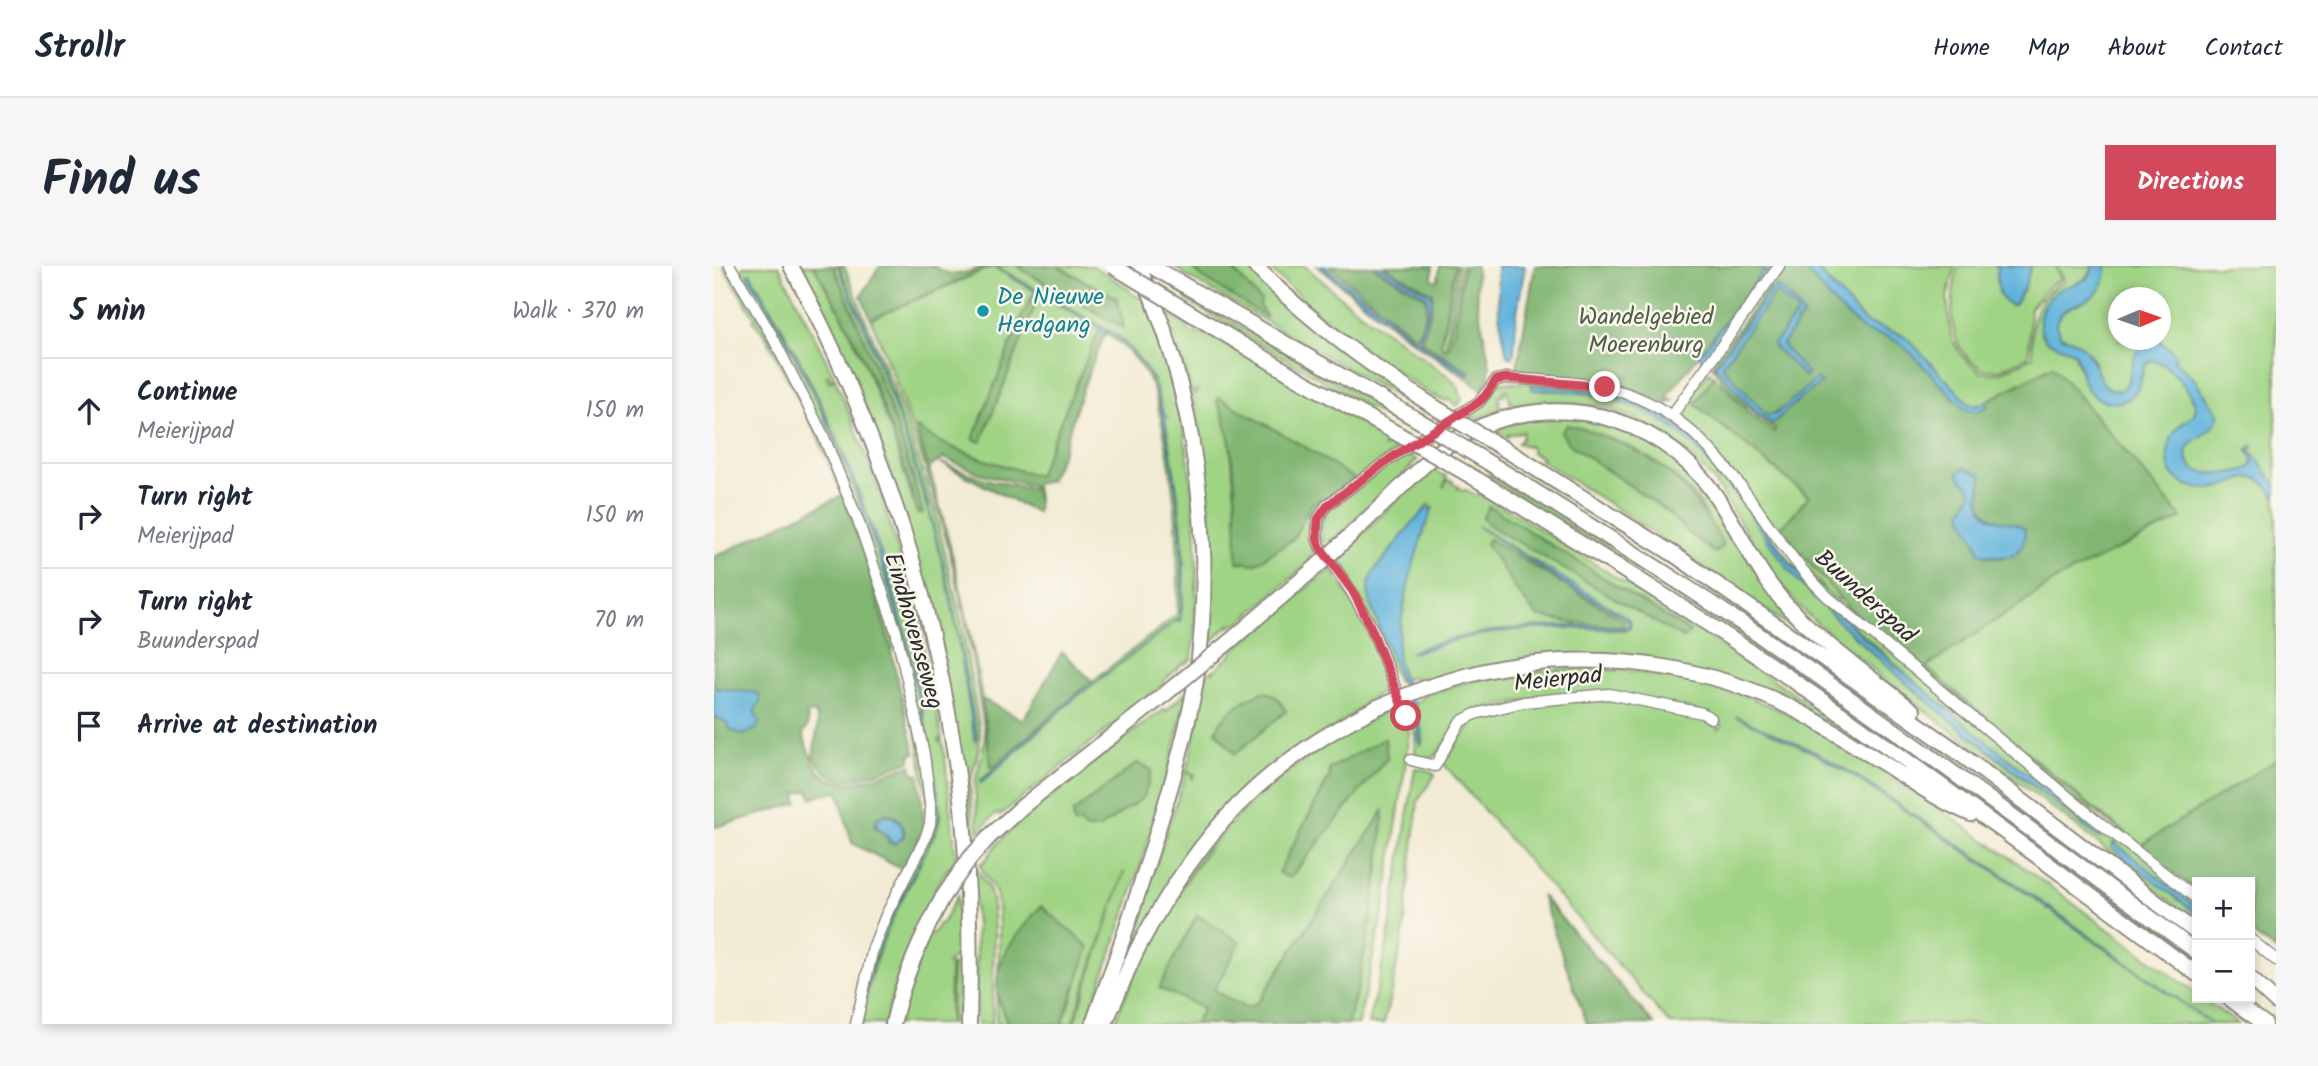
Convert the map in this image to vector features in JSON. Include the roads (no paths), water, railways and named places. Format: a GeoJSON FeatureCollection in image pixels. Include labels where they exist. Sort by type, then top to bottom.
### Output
{"type":"FeatureCollection","features":[{"type":"Feature","properties":{"kind":"highway"},"geometry":{"type":"LineString","coordinates":[[791,266],[845,374],[879,457],[934,644],[963,816],[969,906],[968,1024]]}},
{"type":"Feature","properties":{"kind":"highway"},"geometry":{"type":"LineString","coordinates":[[1113,266],[1299,379],[1479,480],[1665,596],[1789,678],[2192,970]]}},
{"type":"Feature","properties":{"kind":"highway"},"geometry":{"type":"LineString","coordinates":[[1093,1024],[1177,768],[1196,676],[1203,596],[1197,475],[1187,417],[1158,316],[1138,266]]}},
{"type":"Feature","properties":{"kind":"highway"},"geometry":{"type":"LineString","coordinates":[[1150,266],[1418,420],[1674,578],[1918,747],[2192,948]]}},
{"type":"Feature","properties":{"kind":"highway"},"geometry":{"type":"LineString","coordinates":[[1255,266],[1313,321],[1369,365],[1675,555],[1955,750],[2192,929]]}},
{"type":"Feature","properties":{"kind":"highway"},"geometry":{"type":"LineString","coordinates":[[893,1024],[911,962],[943,897],[970,858],[990,836],[1023,806],[1230,641],[1315,568],[1442,449],[1482,426],[1522,413],[1553,410],[1584,413],[1621,422],[1659,441],[1692,466],[1710,488],[1763,575],[1790,609],[1912,710],[1955,750]]}},
{"type":"Feature","properties":{"kind":"highway"},"geometry":{"type":"LineString","coordinates":[[1104,1024],[1137,950],[1186,866],[1227,816],[1264,779],[1343,724],[1425,688],[1467,675],[1557,661],[1642,664],[1679,670],[1750,690],[1782,704],[1835,733],[1950,806],[1986,819]]}},
{"type":"Feature","properties":{"kind":"highway"},"geometry":{"type":"LineString","coordinates":[[2255,983],[2276,1002]]}},
{"type":"Feature","properties":{"kind":"highway"},"geometry":{"type":"LineString","coordinates":[[2255,995],[2276,1010]]}},
{"type":"Feature","properties":{"kind":"highway"},"geometry":{"type":"LineString","coordinates":[[2237,1003],[2265,1024]]}},
{"type":"Feature","properties":{"kind":"street","name":"Eindhovenseweg"},"geometry":{"type":"LineString","coordinates":[[730,266],[771,334],[823,435],[854,511],[896,631],[924,754],[930,824],[873,948],[856,1024]]}},
{"type":"Feature","properties":{"kind":"street"},"geometry":{"type":"LineString","coordinates":[[1672,415],[1779,266]]}},
{"type":"Feature","properties":{"kind":"street","name":"Buunderspad"},"geometry":{"type":"LineString","coordinates":[[1406,716],[1367,618],[1352,590],[1320,547],[1317,538],[1318,519],[1328,505],[1391,458],[1479,402],[1496,380],[1506,378],[1605,387],[1630,395],[1672,415],[1706,444],[1742,488],[1791,557],[1828,597],[2090,816],[2192,895]]}},
{"type":"Feature","properties":{"kind":"street","name":"Meierpad"},"geometry":{"type":"LineString","coordinates":[[1411,760],[1435,766],[1460,722],[1475,714],[1524,702],[1609,694],[1702,713],[1711,718]]}},
{"type":"Feature","properties":{"kind":"street"},"geometry":{"type":"LineString","coordinates":[[2255,944],[2276,960]]}},
{"type":"Feature","properties":{"kind":"water"},"geometry":{"type":"Polygon","coordinates":[[[838,266],[864,322],[892,395],[926,498],[951,596],[977,737],[975,741],[951,598],[936,538],[885,381],[838,266]]]}},
{"type":"Feature","properties":{"kind":"water"},"geometry":{"type":"Polygon","coordinates":[[[993,266],[1121,338],[1130,350],[1112,334],[1105,330],[1103,332],[1099,327],[993,266]]]}},
{"type":"Feature","properties":{"kind":"water"},"geometry":{"type":"Polygon","coordinates":[[[1320,266],[1325,266],[1416,340],[1425,319],[1427,296],[1374,266],[1380,266],[1431,294],[1432,300],[1419,342],[1468,373],[1466,375],[1409,337],[1320,266]]]}},
{"type":"Feature","properties":{"kind":"water"},"geometry":{"type":"Polygon","coordinates":[[[1497,266],[1525,266],[1512,358],[1507,356],[1499,314],[1497,266]]]}},
{"type":"Feature","properties":{"kind":"water"},"geometry":{"type":"Polygon","coordinates":[[[1802,266],[1814,266],[1865,322],[1904,336],[1969,404],[1976,406],[1985,402],[1988,407],[1976,412],[1965,409],[1902,344],[1863,330],[1836,305],[1802,266]]]}},
{"type":"Feature","properties":{"kind":"water"},"geometry":{"type":"Polygon","coordinates":[[[1997,266],[2031,266],[2025,286],[2014,305],[2000,295],[1997,266]]]}},
{"type":"Feature","properties":{"kind":"water"},"geometry":{"type":"Polygon","coordinates":[[[2092,266],[2106,266],[2104,281],[2099,291],[2059,316],[2056,326],[2061,337],[2083,347],[2102,381],[2114,390],[2125,387],[2139,350],[2171,349],[2176,356],[2174,360],[2193,378],[2218,413],[2211,428],[2187,448],[2192,467],[2197,471],[2210,473],[2249,468],[2253,459],[2247,450],[2253,445],[2250,450],[2276,485],[2276,498],[2262,481],[2257,479],[2246,478],[2209,489],[2189,486],[2174,476],[2168,457],[2172,436],[2180,425],[2193,416],[2196,406],[2184,385],[2167,367],[2153,360],[2145,364],[2139,387],[2131,397],[2117,403],[2109,402],[2094,396],[2088,390],[2074,352],[2046,341],[2040,326],[2044,304],[2062,288],[2080,283],[2091,273],[2092,266]]]}},
{"type":"Feature","properties":{"kind":"water"},"geometry":{"type":"Polygon","coordinates":[[[1763,272],[1770,274],[1704,361],[1699,356],[1763,272]]]}},
{"type":"Feature","properties":{"kind":"water"},"geometry":{"type":"Polygon","coordinates":[[[750,273],[782,328],[838,442],[883,561],[917,683],[935,775],[939,807],[939,816],[935,830],[938,805],[922,714],[908,656],[874,542],[831,431],[778,325],[747,274],[750,273]]]}},
{"type":"Feature","properties":{"kind":"water"},"geometry":{"type":"Polygon","coordinates":[[[1777,287],[1803,314],[1782,345],[1808,374],[1805,377],[1773,345],[1798,313],[1777,292],[1722,366],[1765,414],[1770,416],[1776,414],[1816,379],[1822,383],[1772,424],[1755,411],[1715,366],[1770,291],[1777,287]]]}},
{"type":"Feature","properties":{"kind":"water"},"geometry":{"type":"Polygon","coordinates":[[[1146,370],[1152,377],[1167,417],[1165,420],[1178,494],[1184,574],[1180,622],[1175,622],[1075,698],[981,783],[980,780],[1067,704],[1180,618],[1180,524],[1174,478],[1158,399],[1146,370]]]}},
{"type":"Feature","properties":{"kind":"water"},"geometry":{"type":"Polygon","coordinates":[[[1530,386],[1586,390],[1620,397],[1669,420],[1691,437],[1728,477],[1794,568],[1843,618],[1959,719],[2104,834],[2100,838],[1985,747],[1909,685],[1836,619],[1794,577],[1725,481],[1703,455],[1679,433],[1651,414],[1619,401],[1586,394],[1534,390],[1530,386]]]}},
{"type":"Feature","properties":{"kind":"water"},"geometry":{"type":"Polygon","coordinates":[[[1964,468],[1981,474],[1980,502],[1987,515],[2025,529],[2018,552],[2003,557],[1979,552],[1962,513],[1972,494],[1970,487],[1958,473],[1964,468]]]}},
{"type":"Feature","properties":{"kind":"water"},"geometry":{"type":"Polygon","coordinates":[[[1428,507],[1431,509],[1430,515],[1408,586],[1397,653],[1420,722],[1420,745],[1418,727],[1370,603],[1368,588],[1373,573],[1428,507]]]}},
{"type":"Feature","properties":{"kind":"water"},"geometry":{"type":"Polygon","coordinates":[[[1477,526],[1625,616],[1631,621],[1630,628],[1496,632],[1410,653],[1463,636],[1508,629],[1629,626],[1627,619],[1564,583],[1477,526]]]}},
{"type":"Feature","properties":{"kind":"water"},"geometry":{"type":"Polygon","coordinates":[[[714,688],[760,695],[760,702],[754,712],[760,722],[756,729],[744,735],[731,730],[726,722],[714,716],[714,688]]]}},
{"type":"Feature","properties":{"kind":"water"},"geometry":{"type":"Polygon","coordinates":[[[1736,716],[1815,752],[1855,775],[2035,897],[2212,1024],[2031,896],[1852,775],[1812,752],[1736,716]]]}},
{"type":"Feature","properties":{"kind":"water"},"geometry":{"type":"Polygon","coordinates":[[[885,815],[896,819],[902,828],[903,836],[896,843],[891,842],[876,826],[878,819],[885,815]]]}},
{"type":"Feature","properties":{"kind":"water"},"geometry":{"type":"Polygon","coordinates":[[[2114,842],[2192,904],[2192,910],[2115,851],[2111,847],[2114,842]]]}},
{"type":"Feature","properties":{"kind":"water"},"geometry":{"type":"Polygon","coordinates":[[[928,846],[881,945],[866,996],[863,1024],[866,994],[870,977],[881,944],[887,929],[901,898],[928,846]]]}},
{"type":"Feature","properties":{"kind":"place","name":"De Nieuwe Herdgang"},"geometry":{"type":"Point","coordinates":[983,311]}},
{"type":"Feature","properties":{"kind":"park label","name":"Wandelgebied Moerenburg"},"geometry":{"type":"Point","coordinates":[1646,331]}}]}
